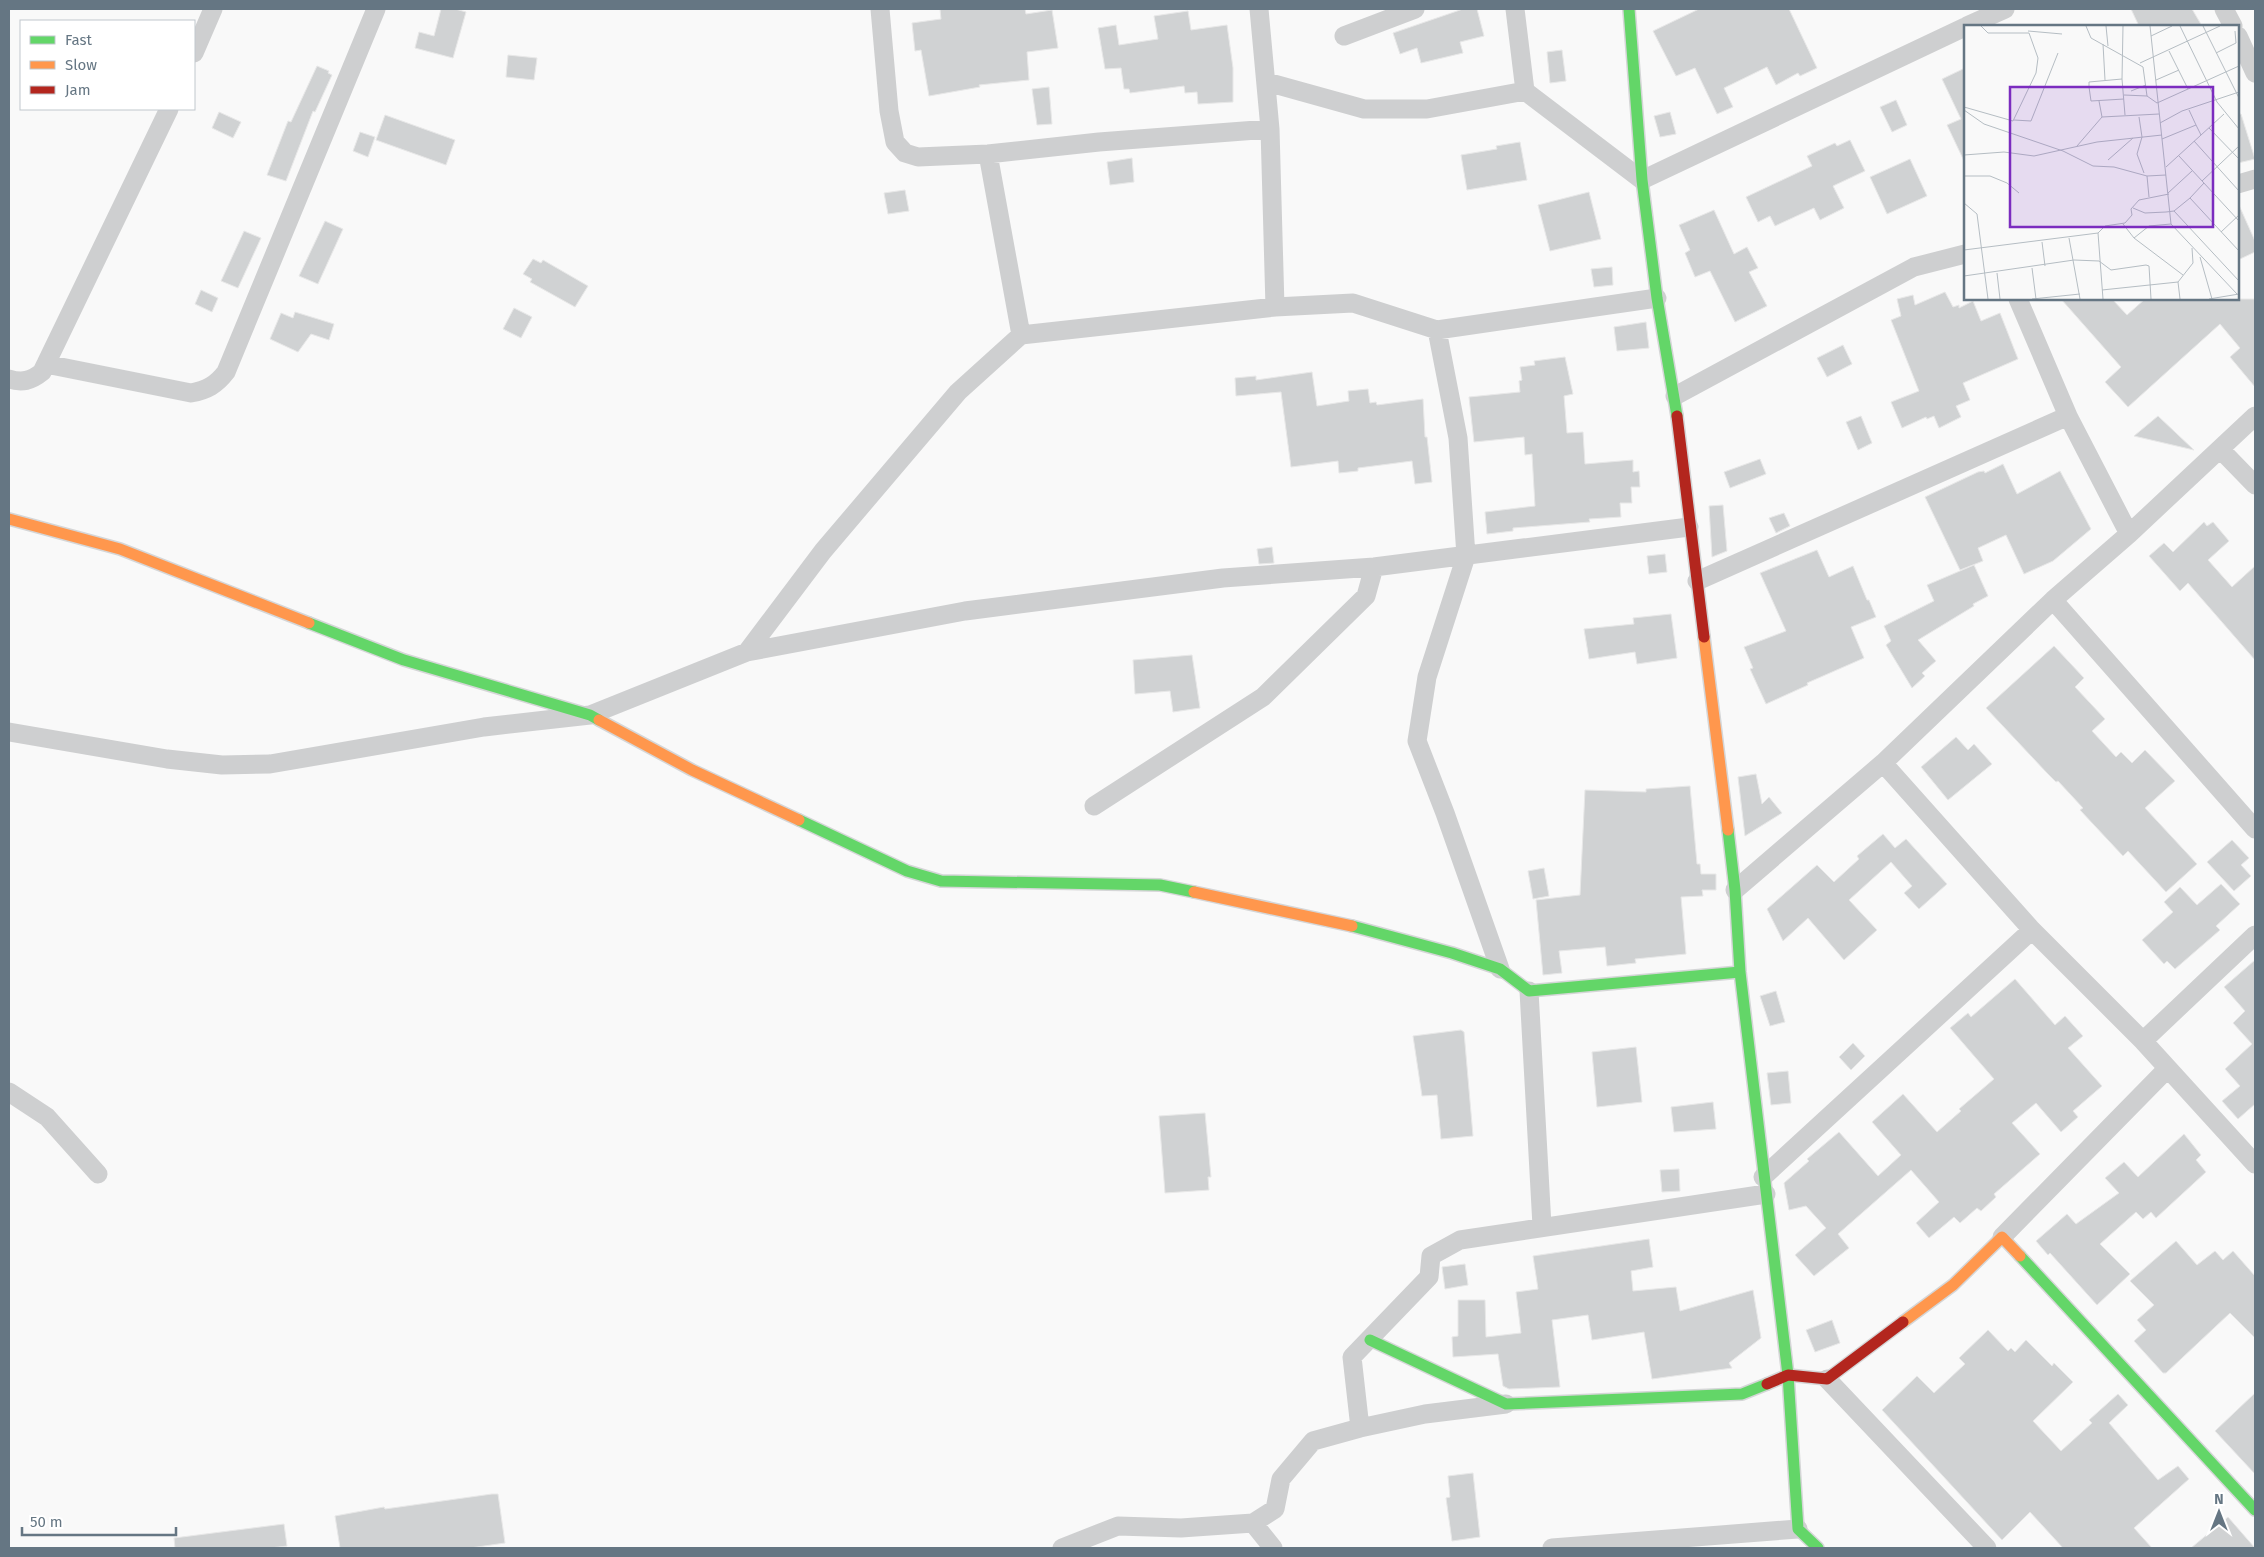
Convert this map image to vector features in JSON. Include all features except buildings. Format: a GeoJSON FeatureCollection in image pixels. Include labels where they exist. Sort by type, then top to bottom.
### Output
{"type":"FeatureCollection","features":[{"type":"Feature","properties":{"kind":"street"},"geometry":{"type":"LineString","coordinates":[[195,51],[213,9]]}},
{"type":"Feature","properties":{"kind":"street"},"geometry":{"type":"LineString","coordinates":[[46,364],[191,393],[205,391],[217,383],[226,372],[376,9]]}},
{"type":"Feature","properties":{"kind":"street"},"geometry":{"type":"LineString","coordinates":[[880,9],[889,111],[895,142],[905,153],[918,157],[988,154],[1099,142],[1270,129]]}},
{"type":"Feature","properties":{"kind":"street"},"geometry":{"type":"LineString","coordinates":[[1259,9],[1270,129],[1275,307]]}},
{"type":"Feature","properties":{"kind":"street"},"geometry":{"type":"LineString","coordinates":[[1344,36],[1416,9]]}},
{"type":"Feature","properties":{"kind":"street"},"geometry":{"type":"LineString","coordinates":[[1515,9],[1525,91],[1642,180]]}},
{"type":"Feature","properties":{"kind":"street"},"geometry":{"type":"LineString","coordinates":[[1629,9],[1642,180],[1657,298],[1675,396],[1689,527],[1735,890],[1740,972],[1788,1375],[1798,1529],[1818,1548]]}},
{"type":"Feature","properties":{"kind":"street"},"geometry":{"type":"LineString","coordinates":[[1642,180],[1971,21],[2005,9]]}},
{"type":"Feature","properties":{"kind":"street"},"geometry":{"type":"LineString","coordinates":[[2224,9],[2232,25]]}},
{"type":"Feature","properties":{"kind":"street"},"geometry":{"type":"LineString","coordinates":[[2239,38],[2255,72]]}},
{"type":"Feature","properties":{"kind":"street"},"geometry":{"type":"LineString","coordinates":[[1267,82],[1364,109],[1427,109],[1525,91]]}},
{"type":"Feature","properties":{"kind":"street"},"geometry":{"type":"LineString","coordinates":[[9,379],[24,381],[34,378],[42,372],[169,110]]}},
{"type":"Feature","properties":{"kind":"street"},"geometry":{"type":"LineString","coordinates":[[988,154],[1021,335]]}},
{"type":"Feature","properties":{"kind":"street"},"geometry":{"type":"LineString","coordinates":[[2239,184],[2255,179]]}},
{"type":"Feature","properties":{"kind":"street"},"geometry":{"type":"LineString","coordinates":[[1675,396],[1914,267],[1964,254]]}},
{"type":"Feature","properties":{"kind":"street"},"geometry":{"type":"LineString","coordinates":[[746,652],[824,551],[958,392],[1021,335],[1275,307],[1353,303],[1437,330],[1657,298]]}},
{"type":"Feature","properties":{"kind":"street"},"geometry":{"type":"LineString","coordinates":[[2018,300],[2068,416],[2129,534]]}},
{"type":"Feature","properties":{"kind":"street"},"geometry":{"type":"LineString","coordinates":[[1437,330],[1458,438],[1466,556],[1427,677],[1417,741],[1445,813],[1500,969]]}},
{"type":"Feature","properties":{"kind":"street"},"geometry":{"type":"LineString","coordinates":[[1697,581],[2068,416]]}},
{"type":"Feature","properties":{"kind":"street"},"geometry":{"type":"LineString","coordinates":[[1735,890],[1883,763],[2053,600],[2129,534],[2255,416]]}},
{"type":"Feature","properties":{"kind":"street"},"geometry":{"type":"LineString","coordinates":[[2220,449],[2255,485]]}},
{"type":"Feature","properties":{"kind":"street"},"geometry":{"type":"LineString","coordinates":[[9,520],[120,549],[404,660],[590,715],[692,770],[907,871],[941,881],[1160,885],[1342,923],[1452,953],[1500,969],[1529,990],[1740,972]]}},
{"type":"Feature","properties":{"kind":"street"},"geometry":{"type":"LineString","coordinates":[[9,732],[167,759],[222,765],[270,764],[484,727],[590,715],[746,652],[965,611],[1223,578],[1374,567],[1689,527]]}},
{"type":"Feature","properties":{"kind":"street"},"geometry":{"type":"LineString","coordinates":[[1094,806],[1263,697],[1366,596],[1374,567]]}},
{"type":"Feature","properties":{"kind":"street"},"geometry":{"type":"LineString","coordinates":[[2053,600],[2255,829]]}},
{"type":"Feature","properties":{"kind":"street"},"geometry":{"type":"LineString","coordinates":[[1883,763],[2032,930],[2143,1041],[2255,1164]]}},
{"type":"Feature","properties":{"kind":"street"},"geometry":{"type":"LineString","coordinates":[[1360,1428],[1352,1357],[1429,1277],[1431,1256],[1460,1240],[1764,1186],[2032,930]]}},
{"type":"Feature","properties":{"kind":"street"},"geometry":{"type":"LineString","coordinates":[[2143,1041],[2255,935]]}},
{"type":"Feature","properties":{"kind":"street"},"geometry":{"type":"LineString","coordinates":[[1529,990],[1542,1226]]}},
{"type":"Feature","properties":{"kind":"street"},"geometry":{"type":"LineString","coordinates":[[1827,1379],[1952,1285],[2002,1237],[2167,1069]]}},
{"type":"Feature","properties":{"kind":"street"},"geometry":{"type":"LineString","coordinates":[[9,1092],[47,1117],[98,1174]]}},
{"type":"Feature","properties":{"kind":"street"},"geometry":{"type":"LineString","coordinates":[[2002,1237],[2255,1510]]}},
{"type":"Feature","properties":{"kind":"street"},"geometry":{"type":"LineString","coordinates":[[1370,1340],[1506,1404]]}},
{"type":"Feature","properties":{"kind":"street"},"geometry":{"type":"LineString","coordinates":[[1062,1548],[1118,1526],[1181,1528],[1253,1523],[1275,1509],[1281,1479],[1313,1441],[1360,1428],[1425,1414],[1506,1404],[1742,1394],[1788,1375],[1827,1379],[1987,1548]]}},
{"type":"Feature","properties":{"kind":"street"},"geometry":{"type":"LineString","coordinates":[[1253,1523],[1273,1548]]}},
{"type":"Feature","properties":{"kind":"street"},"geometry":{"type":"LineString","coordinates":[[1552,1548],[1798,1529]]}},
{"type":"Feature","properties":{"kind":"traffic: fast"},"geometry":{"type":"LineString","coordinates":[[1629,9],[1642,180],[1657,298],[1677,416]]}},
{"type":"Feature","properties":{"kind":"traffic: fast"},"geometry":{"type":"LineString","coordinates":[[309,623],[404,660],[590,715],[599,720]]}},
{"type":"Feature","properties":{"kind":"traffic: fast"},"geometry":{"type":"LineString","coordinates":[[799,820],[907,871],[941,881],[1160,885],[1194,892]]}},
{"type":"Feature","properties":{"kind":"traffic: fast"},"geometry":{"type":"LineString","coordinates":[[1728,830],[1735,890],[1740,972],[1788,1375],[1798,1529],[1818,1548]]}},
{"type":"Feature","properties":{"kind":"traffic: fast"},"geometry":{"type":"LineString","coordinates":[[1352,926],[1452,953],[1500,969],[1529,991],[1740,972]]}},
{"type":"Feature","properties":{"kind":"traffic: fast"},"geometry":{"type":"LineString","coordinates":[[2020,1256],[2255,1510]]}},
{"type":"Feature","properties":{"kind":"traffic: fast"},"geometry":{"type":"LineString","coordinates":[[1370,1340],[1506,1404],[1742,1394],[1767,1384]]}},
{"type":"Feature","properties":{"kind":"traffic: slow"},"geometry":{"type":"LineString","coordinates":[[9,519],[120,549],[309,623]]}},
{"type":"Feature","properties":{"kind":"traffic: slow"},"geometry":{"type":"LineString","coordinates":[[1704,637],[1728,830]]}},
{"type":"Feature","properties":{"kind":"traffic: slow"},"geometry":{"type":"LineString","coordinates":[[599,720],[692,770],[799,820]]}},
{"type":"Feature","properties":{"kind":"traffic: slow"},"geometry":{"type":"LineString","coordinates":[[1194,892],[1352,926]]}},
{"type":"Feature","properties":{"kind":"traffic: slow"},"geometry":{"type":"LineString","coordinates":[[1903,1322],[1953,1285],[2002,1237],[2020,1256]]}},
{"type":"Feature","properties":{"kind":"traffic: jam"},"geometry":{"type":"LineString","coordinates":[[1677,416],[1704,637]]}},
{"type":"Feature","properties":{"kind":"traffic: jam"},"geometry":{"type":"LineString","coordinates":[[1767,1384],[1788,1375],[1827,1379],[1903,1322]]}}]}
